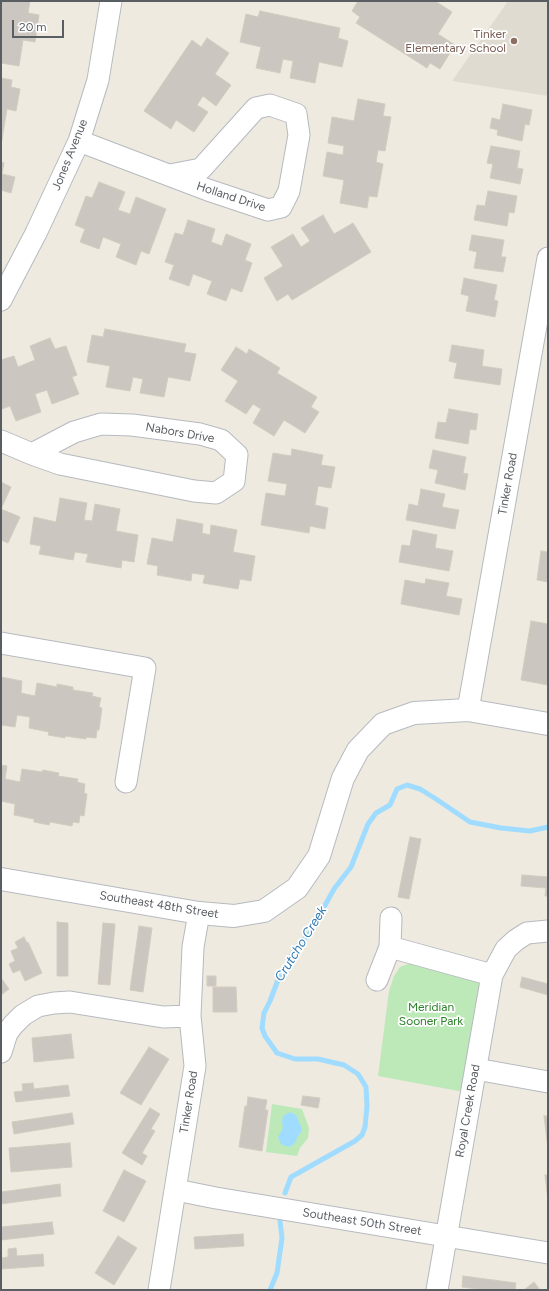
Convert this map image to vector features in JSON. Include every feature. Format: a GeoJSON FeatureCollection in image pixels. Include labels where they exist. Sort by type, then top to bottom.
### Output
{"type":"FeatureCollection","features":[{"type":"Feature","properties":{"kind":"street","name":"Jones Avenue"},"geometry":{"type":"LineString","coordinates":[[1,300],[36,233],[79,141],[98,80],[111,1]]}},
{"type":"Feature","properties":{"kind":"street","name":"Holland Drive"},"geometry":{"type":"LineString","coordinates":[[79,141],[208,190],[268,210],[281,207],[289,191],[299,135],[296,114],[270,105],[256,108],[201,169],[170,175]]}},
{"type":"Feature","properties":{"kind":"street","name":"Tinker Road"},"geometry":{"type":"LineString","coordinates":[[468,710],[548,258]]}},
{"type":"Feature","properties":{"kind":"street","name":"Nabors Drive"},"geometry":{"type":"LineString","coordinates":[[1,441],[32,454],[60,464],[187,489],[216,493],[234,481],[236,455],[221,440],[200,434],[132,425],[101,424],[74,432],[32,454]]}},
{"type":"Feature","properties":{"kind":"street"},"geometry":{"type":"LineString","coordinates":[[1,643],[145,668],[126,782]]}},
{"type":"Feature","properties":{"kind":"street","name":"Southeast 48th Street"},"geometry":{"type":"LineString","coordinates":[[1,878],[198,913],[234,916],[264,910],[297,888],[319,856],[343,778],[358,750],[383,724],[414,713],[468,710],[548,724]]}},
{"type":"Feature","properties":{"kind":"street","name":"Tinker Road"},"geometry":{"type":"LineString","coordinates":[[159,1290],[195,1066],[190,1016],[193,947],[198,913]]}},
{"type":"Feature","properties":{"kind":"street"},"geometry":{"type":"LineString","coordinates":[[377,980],[390,947],[391,918]]}},
{"type":"Feature","properties":{"kind":"street","name":"Royal Creek Road"},"geometry":{"type":"LineString","coordinates":[[437,1290],[492,975],[506,949],[516,940],[527,933],[548,931]]}},
{"type":"Feature","properties":{"kind":"street"},"geometry":{"type":"LineString","coordinates":[[390,947],[492,975]]}},
{"type":"Feature","properties":{"kind":"street"},"geometry":{"type":"LineString","coordinates":[[1,1052],[7,1034],[13,1024],[22,1015],[38,1006],[70,1002],[163,1018],[190,1016]]}},
{"type":"Feature","properties":{"kind":"street"},"geometry":{"type":"LineString","coordinates":[[476,1069],[548,1082]]}},
{"type":"Feature","properties":{"kind":"street","name":"Southeast 50th Street"},"geometry":{"type":"LineString","coordinates":[[176,1190],[216,1198],[548,1253]]}},
{"type":"Feature","properties":{"kind":"shaded area","name":"Tinker Elementary School"},"geometry":{"type":"Polygon","coordinates":[[[508,1],[548,1],[548,96],[452,81],[508,1]]]}},
{"type":"Feature","properties":{"kind":"green space","name":"Meridian Sooner Park"},"geometry":{"type":"Polygon","coordinates":[[[418,963],[467,974],[481,983],[464,1092],[378,1076],[389,991],[394,976],[400,967],[418,963]]]}},
{"type":"Feature","properties":{"kind":"green space"},"geometry":{"type":"Polygon","coordinates":[[[272,1104],[302,1109],[309,1128],[308,1138],[300,1148],[297,1156],[266,1152],[272,1104]]]}},
{"type":"Feature","properties":{"kind":"water"},"geometry":{"type":"Polygon","coordinates":[[[290,1112],[296,1115],[302,1129],[296,1142],[288,1147],[281,1144],[278,1137],[283,1128],[283,1116],[290,1112]]]}},
{"type":"Feature","properties":{"kind":"building"},"geometry":{"type":"Polygon","coordinates":[[[1,1],[30,1],[28,13],[39,15],[35,42],[23,40],[19,66],[1,63],[1,1]]]}},
{"type":"Feature","properties":{"kind":"building"},"geometry":{"type":"Polygon","coordinates":[[[358,1],[435,1],[452,12],[438,34],[455,45],[440,69],[430,63],[427,68],[356,23],[360,17],[352,11],[358,1]]]}},
{"type":"Feature","properties":{"kind":"building"},"geometry":{"type":"Polygon","coordinates":[[[260,11],[340,28],[338,38],[348,41],[342,67],[319,62],[315,83],[290,78],[293,61],[283,59],[280,73],[256,68],[261,47],[240,42],[246,14],[258,17],[260,11]]]}},
{"type":"Feature","properties":{"kind":"building"},"geometry":{"type":"Polygon","coordinates":[[[207,38],[229,53],[215,74],[231,85],[216,106],[203,96],[197,105],[208,112],[194,132],[176,120],[171,129],[144,111],[192,40],[201,47],[207,38]]]}},
{"type":"Feature","properties":{"kind":"building"},"geometry":{"type":"Polygon","coordinates":[[[1,78],[12,80],[11,87],[20,89],[16,111],[7,109],[1,145],[1,78]]]}},
{"type":"Feature","properties":{"kind":"building"},"geometry":{"type":"Polygon","coordinates":[[[358,99],[385,104],[383,116],[391,117],[385,151],[378,150],[376,162],[383,164],[377,197],[369,196],[367,208],[340,203],[344,180],[323,176],[327,152],[343,155],[344,146],[328,143],[332,117],[354,121],[358,99]]]}},
{"type":"Feature","properties":{"kind":"building"},"geometry":{"type":"Polygon","coordinates":[[[503,104],[532,110],[529,125],[525,124],[522,141],[497,135],[498,130],[490,128],[492,118],[500,120],[503,104]]]}},
{"type":"Feature","properties":{"kind":"building"},"geometry":{"type":"Polygon","coordinates":[[[491,146],[520,151],[517,168],[523,169],[520,184],[490,178],[493,164],[487,163],[491,146]]]}},
{"type":"Feature","properties":{"kind":"building"},"geometry":{"type":"Polygon","coordinates":[[[1,162],[4,163],[2,174],[15,177],[11,193],[1,190],[1,162]]]}},
{"type":"Feature","properties":{"kind":"building"},"geometry":{"type":"Polygon","coordinates":[[[99,182],[125,192],[118,210],[130,214],[136,197],[166,209],[149,254],[141,251],[136,265],[116,257],[121,244],[103,237],[99,249],[80,242],[85,229],[75,225],[86,196],[92,198],[99,182]]]}},
{"type":"Feature","properties":{"kind":"building"},"geometry":{"type":"Polygon","coordinates":[[[488,191],[517,196],[514,213],[509,212],[507,226],[474,220],[477,205],[485,206],[488,191]]]}},
{"type":"Feature","properties":{"kind":"building"},"geometry":{"type":"Polygon","coordinates":[[[323,215],[334,234],[353,223],[371,252],[292,300],[288,294],[277,301],[264,278],[283,266],[271,247],[293,234],[301,247],[310,241],[301,228],[323,215]]]}},
{"type":"Feature","properties":{"kind":"building"},"geometry":{"type":"Polygon","coordinates":[[[188,220],[215,229],[211,242],[222,246],[226,234],[251,244],[245,260],[252,263],[242,292],[231,288],[226,301],[207,294],[212,281],[193,274],[189,286],[169,279],[174,265],[165,262],[175,233],[183,235],[188,220]]]}},
{"type":"Feature","properties":{"kind":"building"},"geometry":{"type":"Polygon","coordinates":[[[472,235],[504,240],[501,257],[506,257],[503,272],[474,268],[477,252],[469,250],[472,235]]]}},
{"type":"Feature","properties":{"kind":"building"},"geometry":{"type":"Polygon","coordinates":[[[464,278],[497,285],[494,300],[498,301],[495,317],[466,311],[469,296],[461,294],[464,278]]]}},
{"type":"Feature","properties":{"kind":"building"},"geometry":{"type":"Polygon","coordinates":[[[105,329],[186,344],[184,352],[196,354],[190,381],[168,377],[164,397],[140,393],[143,379],[133,377],[130,391],[106,387],[110,366],[87,362],[92,335],[103,337],[105,329]]]}},
{"type":"Feature","properties":{"kind":"building"},"geometry":{"type":"Polygon","coordinates":[[[50,338],[55,349],[66,346],[77,375],[72,377],[79,394],[52,404],[47,390],[35,394],[41,412],[16,421],[10,406],[2,409],[1,407],[1,360],[14,356],[18,367],[35,360],[30,346],[50,338]]]}},
{"type":"Feature","properties":{"kind":"building"},"geometry":{"type":"Polygon","coordinates":[[[452,345],[484,350],[482,366],[502,369],[500,385],[454,378],[457,363],[449,361],[452,345]]]}},
{"type":"Feature","properties":{"kind":"building"},"geometry":{"type":"Polygon","coordinates":[[[236,347],[247,354],[249,349],[280,368],[277,373],[317,397],[311,407],[319,412],[305,433],[284,420],[274,436],[253,423],[261,409],[253,404],[246,414],[225,401],[238,381],[221,370],[236,347]]]}},
{"type":"Feature","properties":{"kind":"building"},"geometry":{"type":"Polygon","coordinates":[[[449,409],[478,414],[476,430],[470,429],[468,444],[435,438],[438,422],[446,423],[449,409]]]}},
{"type":"Feature","properties":{"kind":"building"},"geometry":{"type":"Polygon","coordinates":[[[292,449],[323,455],[321,465],[335,467],[331,488],[318,486],[315,505],[328,508],[325,529],[310,526],[309,533],[261,525],[266,493],[285,496],[287,484],[268,481],[273,453],[291,456],[292,449]]]}},
{"type":"Feature","properties":{"kind":"building"},"geometry":{"type":"Polygon","coordinates":[[[433,450],[466,457],[463,473],[468,474],[465,490],[435,483],[438,470],[429,468],[433,450]]]}},
{"type":"Feature","properties":{"kind":"building"},"geometry":{"type":"Polygon","coordinates":[[[1,482],[11,487],[1,509],[1,482]]]}},
{"type":"Feature","properties":{"kind":"building"},"geometry":{"type":"Polygon","coordinates":[[[421,489],[445,494],[442,507],[459,510],[455,529],[406,520],[409,504],[418,506],[421,489]]]}},
{"type":"Feature","properties":{"kind":"building"},"geometry":{"type":"Polygon","coordinates":[[[60,498],[87,503],[84,520],[92,521],[95,504],[120,509],[116,531],[138,535],[134,562],[122,560],[121,568],[86,562],[88,554],[75,552],[73,560],[39,554],[41,546],[30,544],[34,517],[56,522],[60,498]]]}},
{"type":"Feature","properties":{"kind":"building"},"geometry":{"type":"Polygon","coordinates":[[[1,509],[20,517],[8,543],[1,540],[1,509]]]}},
{"type":"Feature","properties":{"kind":"building"},"geometry":{"type":"Polygon","coordinates":[[[177,519],[203,524],[202,533],[210,535],[211,525],[237,530],[233,552],[255,556],[251,581],[240,579],[238,589],[203,583],[205,575],[192,573],[191,581],[157,575],[158,566],[147,564],[152,538],[173,542],[177,519]]]}},
{"type":"Feature","properties":{"kind":"building"},"geometry":{"type":"Polygon","coordinates":[[[413,530],[437,535],[435,548],[453,551],[449,571],[399,562],[402,545],[410,546],[413,530]]]}},
{"type":"Feature","properties":{"kind":"building"},"geometry":{"type":"Polygon","coordinates":[[[541,551],[548,552],[548,582],[537,580],[541,551]]]}},
{"type":"Feature","properties":{"kind":"building"},"geometry":{"type":"Polygon","coordinates":[[[426,579],[449,583],[446,596],[462,599],[459,615],[401,604],[405,580],[425,584],[426,579]]]}},
{"type":"Feature","properties":{"kind":"building"},"geometry":{"type":"Polygon","coordinates":[[[531,621],[548,624],[548,685],[521,680],[531,621]]]}},
{"type":"Feature","properties":{"kind":"building"},"geometry":{"type":"Polygon","coordinates":[[[1,677],[22,681],[21,693],[35,696],[37,683],[57,687],[57,684],[73,687],[73,690],[93,693],[92,696],[101,698],[99,707],[102,708],[99,730],[97,730],[96,738],[86,737],[86,739],[65,736],[65,738],[48,735],[49,732],[29,728],[30,717],[17,715],[15,727],[1,725],[1,677]]]}},
{"type":"Feature","properties":{"kind":"building"},"geometry":{"type":"Polygon","coordinates":[[[1,765],[7,766],[5,779],[20,782],[22,769],[42,772],[43,770],[59,773],[58,776],[78,779],[77,782],[85,784],[84,793],[87,794],[84,816],[80,815],[79,823],[73,822],[72,826],[50,822],[49,825],[34,822],[34,819],[14,815],[15,804],[1,801],[1,765]]]}},
{"type":"Feature","properties":{"kind":"building"},"geometry":{"type":"Polygon","coordinates":[[[410,837],[421,839],[409,899],[398,897],[410,837]]]}},
{"type":"Feature","properties":{"kind":"building"},"geometry":{"type":"Polygon","coordinates":[[[522,875],[548,877],[548,896],[545,896],[546,888],[521,886],[522,875]]]}},
{"type":"Feature","properties":{"kind":"building"},"geometry":{"type":"Polygon","coordinates":[[[57,922],[68,923],[68,976],[57,976],[57,922]]]}},
{"type":"Feature","properties":{"kind":"building"},"geometry":{"type":"Polygon","coordinates":[[[103,923],[115,924],[110,985],[98,984],[103,923]]]}},
{"type":"Feature","properties":{"kind":"building"},"geometry":{"type":"Polygon","coordinates":[[[139,926],[152,928],[143,992],[130,990],[139,926]]]}},
{"type":"Feature","properties":{"kind":"building"},"geometry":{"type":"Polygon","coordinates":[[[24,937],[27,943],[28,942],[42,973],[25,981],[20,970],[13,973],[9,964],[15,961],[11,951],[18,948],[15,942],[24,937]]]}},
{"type":"Feature","properties":{"kind":"building"},"geometry":{"type":"Polygon","coordinates":[[[207,976],[216,976],[216,986],[207,986],[207,976]]]}},
{"type":"Feature","properties":{"kind":"building"},"geometry":{"type":"Polygon","coordinates":[[[522,977],[548,984],[548,995],[520,987],[522,977]]]}},
{"type":"Feature","properties":{"kind":"building"},"geometry":{"type":"Polygon","coordinates":[[[1,978],[9,989],[1,995],[1,978]]]}},
{"type":"Feature","properties":{"kind":"building"},"geometry":{"type":"Polygon","coordinates":[[[213,987],[236,987],[237,1012],[213,1012],[213,987]]]}},
{"type":"Feature","properties":{"kind":"building"},"geometry":{"type":"Polygon","coordinates":[[[71,1034],[74,1058],[34,1062],[32,1038],[71,1034]]]}},
{"type":"Feature","properties":{"kind":"building"},"geometry":{"type":"Polygon","coordinates":[[[149,1047],[169,1059],[141,1105],[120,1093],[149,1047]]]}},
{"type":"Feature","properties":{"kind":"building"},"geometry":{"type":"Polygon","coordinates":[[[33,1083],[34,1089],[68,1085],[70,1096],[16,1102],[14,1092],[23,1091],[22,1084],[33,1083]]]}},
{"type":"Feature","properties":{"kind":"building"},"geometry":{"type":"Polygon","coordinates":[[[303,1096],[320,1098],[318,1108],[301,1105],[303,1096]]]}},
{"type":"Feature","properties":{"kind":"building"},"geometry":{"type":"Polygon","coordinates":[[[248,1097],[267,1100],[265,1110],[268,1110],[262,1151],[239,1147],[245,1106],[247,1106],[248,1097]]]}},
{"type":"Feature","properties":{"kind":"building"},"geometry":{"type":"Polygon","coordinates":[[[150,1108],[160,1114],[151,1129],[155,1131],[142,1153],[147,1156],[142,1165],[122,1153],[150,1108]]]}},
{"type":"Feature","properties":{"kind":"building"},"geometry":{"type":"Polygon","coordinates":[[[72,1113],[74,1124],[14,1134],[12,1122],[72,1113]]]}},
{"type":"Feature","properties":{"kind":"building"},"geometry":{"type":"Polygon","coordinates":[[[544,1116],[548,1116],[548,1149],[544,1116]]]}},
{"type":"Feature","properties":{"kind":"building"},"geometry":{"type":"Polygon","coordinates":[[[70,1143],[72,1167],[11,1172],[9,1148],[70,1143]]]}},
{"type":"Feature","properties":{"kind":"building"},"geometry":{"type":"Polygon","coordinates":[[[124,1170],[146,1181],[124,1222],[103,1211],[124,1170]]]}},
{"type":"Feature","properties":{"kind":"building"},"geometry":{"type":"Polygon","coordinates":[[[545,1175],[548,1175],[548,1201],[545,1175]]]}},
{"type":"Feature","properties":{"kind":"building"},"geometry":{"type":"Polygon","coordinates":[[[60,1184],[61,1196],[1,1204],[1,1192],[60,1184]]]}},
{"type":"Feature","properties":{"kind":"building"},"geometry":{"type":"Polygon","coordinates":[[[52,1222],[54,1234],[1,1240],[1,1227],[52,1222]]]}},
{"type":"Feature","properties":{"kind":"building"},"geometry":{"type":"Polygon","coordinates":[[[243,1234],[244,1246],[195,1249],[194,1237],[243,1234]]]}},
{"type":"Feature","properties":{"kind":"building"},"geometry":{"type":"Polygon","coordinates":[[[118,1236],[137,1248],[114,1285],[95,1273],[118,1236]]]}},
{"type":"Feature","properties":{"kind":"building"},"geometry":{"type":"Polygon","coordinates":[[[16,1248],[17,1256],[43,1254],[44,1266],[1,1269],[1,1258],[8,1257],[8,1249],[16,1248]]]}},
{"type":"Feature","properties":{"kind":"building"},"geometry":{"type":"Polygon","coordinates":[[[463,1276],[516,1283],[515,1290],[486,1290],[462,1287],[463,1276]]]}},
{"type":"Feature","properties":{"kind":"building"},"geometry":{"type":"Polygon","coordinates":[[[534,1282],[540,1290],[524,1290],[534,1282]]]}},
{"type":"Feature","properties":{"kind":"waterway","name":"Crutcho Creek"},"geometry":{"type":"LineString","coordinates":[[285,1193],[291,1177],[355,1141],[362,1135],[365,1127],[367,1106],[366,1087],[358,1074],[344,1065],[318,1059],[295,1059],[277,1053],[265,1036],[262,1028],[264,1013],[278,980],[295,949],[309,934],[334,889],[351,867],[368,824],[376,813],[390,805],[397,789],[407,785],[420,789],[470,822],[501,828],[530,831],[548,827]]}},
{"type":"Feature","properties":{"kind":"waterway","name":"Crutcho Creek"},"geometry":{"type":"LineString","coordinates":[[270,1290],[277,1273],[282,1238],[280,1221]]}},
{"type":"Feature","properties":{"kind":"place","name":"Tinker Elementary School"},"geometry":{"type":"Point","coordinates":[514,41]}}]}
